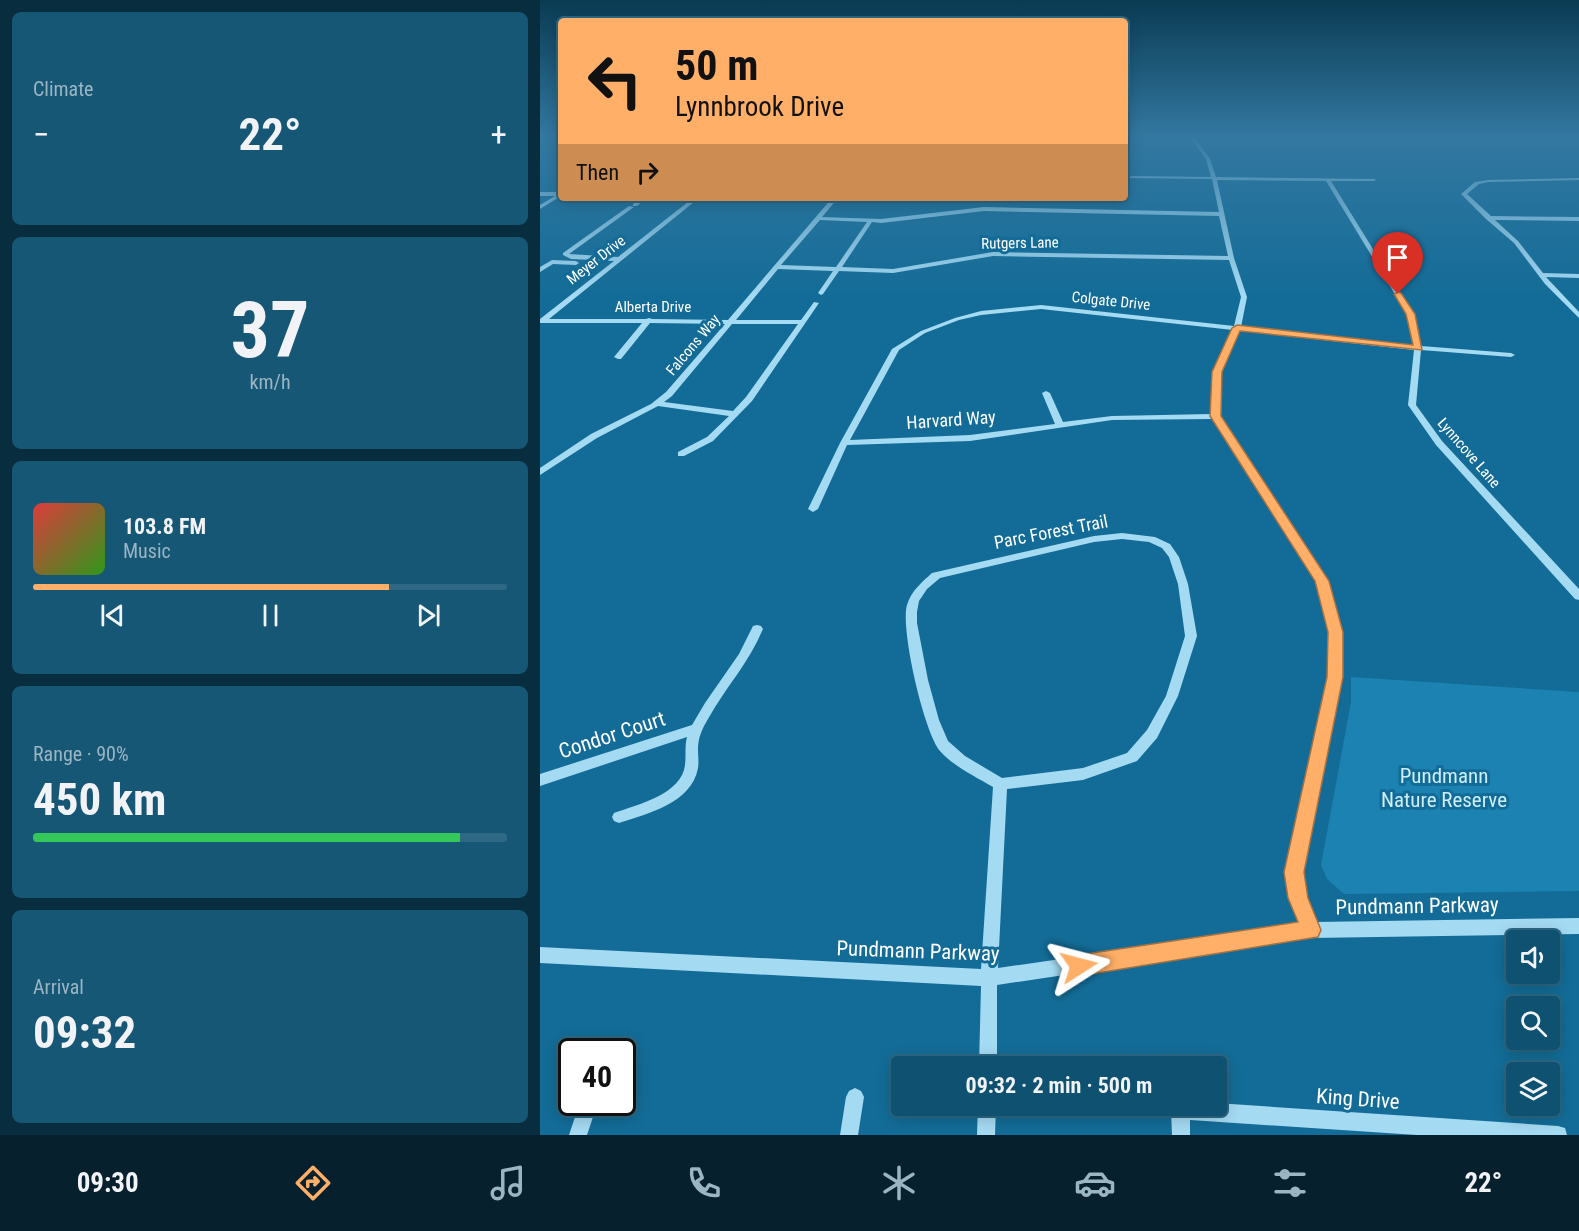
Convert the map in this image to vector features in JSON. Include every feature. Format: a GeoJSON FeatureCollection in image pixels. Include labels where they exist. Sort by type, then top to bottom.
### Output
{"type":"FeatureCollection","features":[{"type":"Feature","properties":{"kind":"street"},"geometry":{"type":"LineString","coordinates":[[1217,190],[1231,258],[1244,297],[1237,328],[1217,372],[1215,416],[1322,581],[1335,632],[1335,677],[1294,872],[1298,898],[1311,930]]}},
{"type":"Feature","properties":{"kind":"street","name":"Lynncove Lane"},"geometry":{"type":"LineString","coordinates":[[1334,190],[1410,314],[1418,348],[1412,405],[1439,443],[1579,596]]}},
{"type":"Feature","properties":{"kind":"street"},"geometry":{"type":"LineString","coordinates":[[1469,190],[1464,194],[1516,242],[1540,275],[1579,316]]}},
{"type":"Feature","properties":{"kind":"street"},"geometry":{"type":"LineString","coordinates":[[540,194],[558,194]]}},
{"type":"Feature","properties":{"kind":"street"},"geometry":{"type":"LineString","coordinates":[[540,207],[558,196]]}},
{"type":"Feature","properties":{"kind":"street"},"geometry":{"type":"LineString","coordinates":[[616,261],[571,257],[565,254],[639,201]]}},
{"type":"Feature","properties":{"kind":"street","name":"Meyer Drive"},"geometry":{"type":"LineString","coordinates":[[541,321],[692,201]]}},
{"type":"Feature","properties":{"kind":"street","name":"Falcons Way"},"geometry":{"type":"LineString","coordinates":[[540,472],[594,436],[658,404],[669,394],[833,201]]}},
{"type":"Feature","properties":{"kind":"street"},"geometry":{"type":"LineString","coordinates":[[819,218],[871,220],[984,210],[1222,214]]}},
{"type":"Feature","properties":{"kind":"street"},"geometry":{"type":"LineString","coordinates":[[1488,218],[1579,219]]}},
{"type":"Feature","properties":{"kind":"street"},"geometry":{"type":"LineString","coordinates":[[821,293],[871,220]]}},
{"type":"Feature","properties":{"kind":"street","name":"Rutgers Lane"},"geometry":{"type":"LineString","coordinates":[[775,267],[893,271],[993,254],[1231,258]]}},
{"type":"Feature","properties":{"kind":"street"},"geometry":{"type":"LineString","coordinates":[[540,270],[552,262],[616,261]]}},
{"type":"Feature","properties":{"kind":"street"},"geometry":{"type":"LineString","coordinates":[[1540,275],[1579,276]]}},
{"type":"Feature","properties":{"kind":"street"},"geometry":{"type":"LineString","coordinates":[[681,454],[710,439],[749,399],[816,303]]}},
{"type":"Feature","properties":{"kind":"street","name":"Colgate Drive"},"geometry":{"type":"LineString","coordinates":[[813,509],[844,443],[897,349],[923,332],[981,313],[1041,307],[1418,348],[1511,355]]}},
{"type":"Feature","properties":{"kind":"street"},"geometry":{"type":"LineString","coordinates":[[618,357],[649,320]]}},
{"type":"Feature","properties":{"kind":"street","name":"Alberta Drive"},"geometry":{"type":"LineString","coordinates":[[541,321],[802,322]]}},
{"type":"Feature","properties":{"kind":"street"},"geometry":{"type":"LineString","coordinates":[[1046,393],[1060,426]]}},
{"type":"Feature","properties":{"kind":"street"},"geometry":{"type":"LineString","coordinates":[[658,404],[735,414]]}},
{"type":"Feature","properties":{"kind":"street","name":"Harvard Way"},"geometry":{"type":"LineString","coordinates":[[844,443],[970,438],[1112,418],[1215,416]]}},
{"type":"Feature","properties":{"kind":"street","name":"Parc Forest Trail"},"geometry":{"type":"LineString","coordinates":[[1122,536],[1150,539],[1166,546],[1174,557],[1183,584],[1191,636],[1172,696],[1152,734],[1132,758],[1083,774],[1000,784],[944,746],[927,700],[914,638],[910,610],[918,592],[936,575],[1094,539],[1122,536]]}},
{"type":"Feature","properties":{"kind":"street"},"geometry":{"type":"LineString","coordinates":[[619,817],[664,801],[681,787],[692,772],[693,763],[690,750],[696,729],[743,660],[756,629]]}},
{"type":"Feature","properties":{"kind":"street","name":"Condor Court"},"geometry":{"type":"LineString","coordinates":[[540,780],[696,729]]}},
{"type":"Feature","properties":{"kind":"street"},"geometry":{"type":"LineString","coordinates":[[988,1056],[989,978],[1000,784]]}},
{"type":"Feature","properties":{"kind":"street","name":"Pundmann Parkway"},"geometry":{"type":"LineString","coordinates":[[540,955],[989,978],[1311,930],[1579,926]]}},
{"type":"Feature","properties":{"kind":"street"},"geometry":{"type":"LineString","coordinates":[[849,1135],[855,1097]]}},
{"type":"Feature","properties":{"kind":"street","name":"King Drive"},"geometry":{"type":"LineString","coordinates":[[1181,1135],[1180,1110],[1558,1135]]}},
{"type":"Feature","properties":{"kind":"street"},"geometry":{"type":"LineString","coordinates":[[578,1135],[584,1116]]}},
{"type":"Feature","properties":{"kind":"street"},"geometry":{"type":"LineString","coordinates":[[986,1135],[987,1116]]}},
{"type":"Feature","properties":{"kind":"green space","name":"Pundmann Nature Reserve"},"geometry":{"type":"Polygon","coordinates":[[[1351,677],[1579,692],[1579,891],[1344,894],[1327,879],[1321,865],[1351,702],[1351,677]]]}},
{"type":"Feature","properties":{"kind":"route"},"geometry":{"type":"LineString","coordinates":[[1079,966],[1311,930],[1298,898],[1294,872],[1335,677],[1335,632],[1322,581],[1215,416],[1217,372],[1237,328],[1418,348],[1410,314],[1398,294]]}}]}
